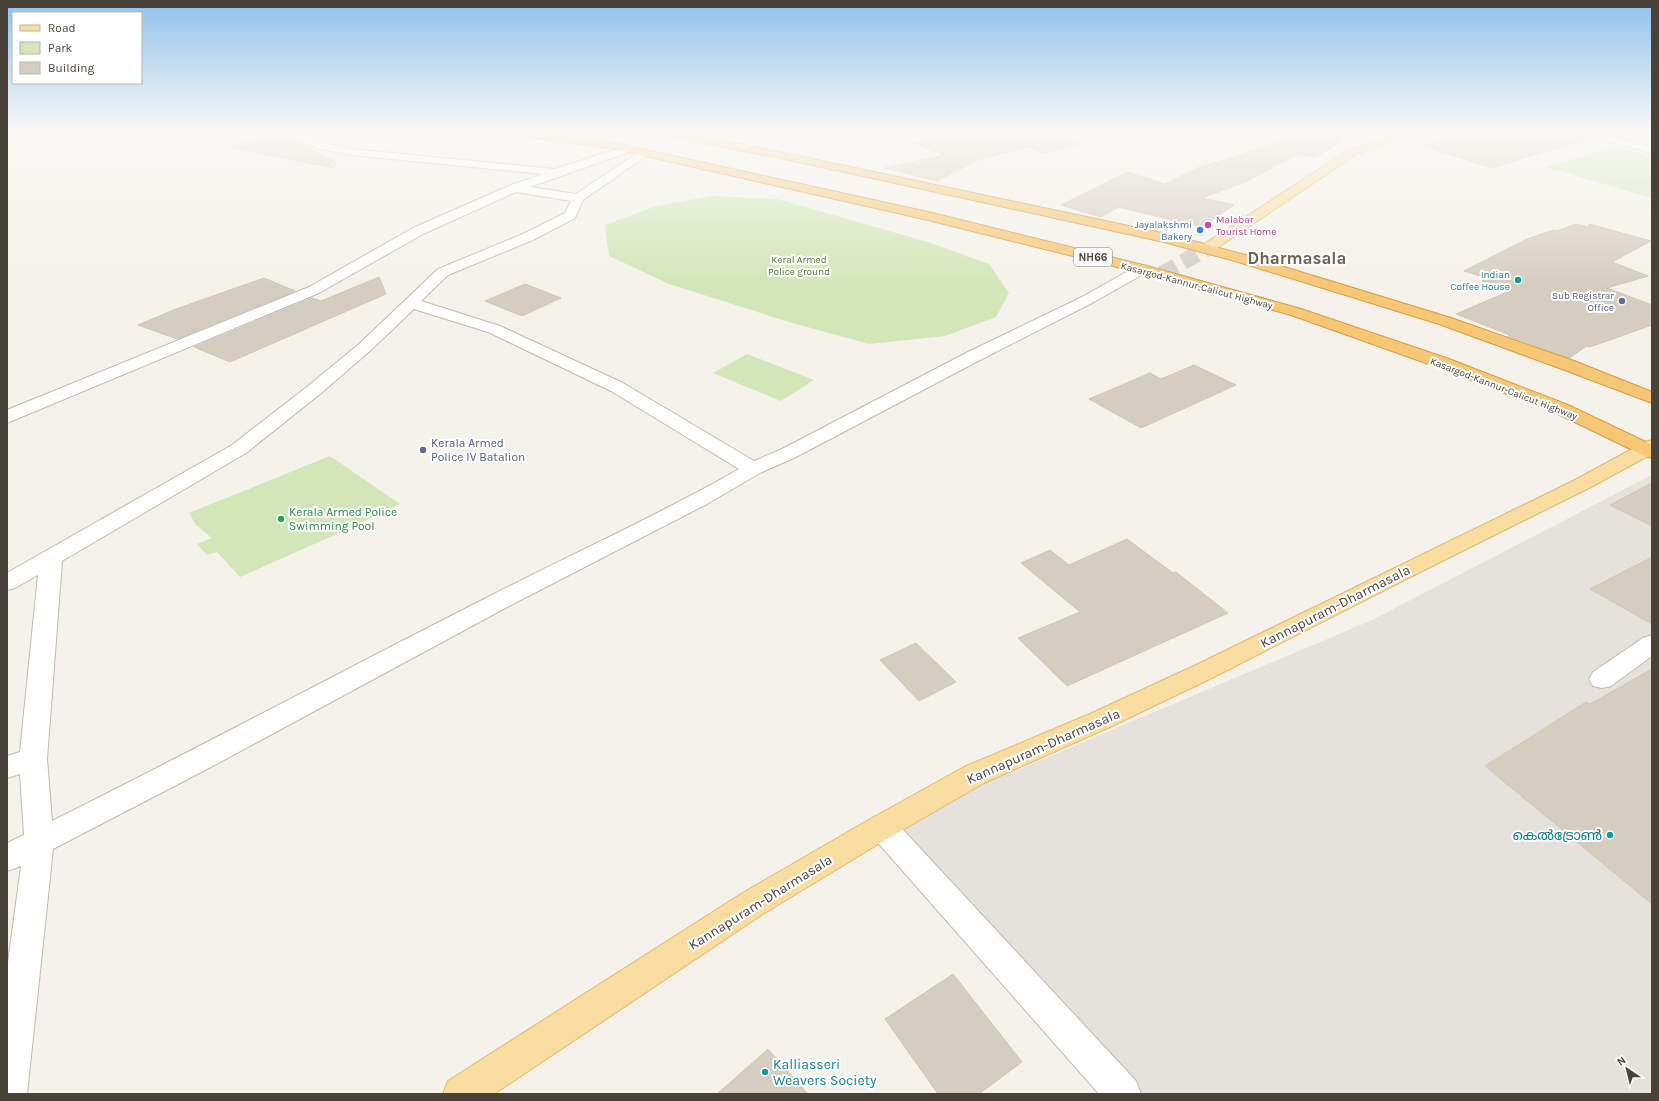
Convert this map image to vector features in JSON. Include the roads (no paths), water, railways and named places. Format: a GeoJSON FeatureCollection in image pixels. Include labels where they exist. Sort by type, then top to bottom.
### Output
{"type":"FeatureCollection","features":[{"type":"Feature","properties":{"kind":"highway","name":"Kasargod-Kannur-Calicut Highway"},"geometry":{"type":"LineString","coordinates":[[781,183],[928,216],[1142,269],[1296,312],[1443,363],[1562,409],[1650,449]]}},
{"type":"Feature","properties":{"kind":"highway"},"geometry":{"type":"LineString","coordinates":[[913,183],[1046,211],[1166,238],[1206,249],[1445,322],[1568,365],[1652,398]]}},
{"type":"Feature","properties":{"kind":"main road"},"geometry":{"type":"LineString","coordinates":[[1206,249],[1305,183]]}},
{"type":"Feature","properties":{"kind":"main road","name":"Kannapuram-Dharmasala"},"geometry":{"type":"LineString","coordinates":[[461,1094],[752,904],[882,827],[974,776],[1101,720],[1205,671],[1650,449]]}},
{"type":"Feature","properties":{"kind":"street"},"geometry":{"type":"LineString","coordinates":[[7,417],[314,290],[418,231],[527,183]]}},
{"type":"Feature","properties":{"kind":"street"},"geometry":{"type":"LineString","coordinates":[[7,583],[239,449],[314,390],[365,347],[443,272],[528,237],[570,215],[578,198],[599,183]]}},
{"type":"Feature","properties":{"kind":"street"},"geometry":{"type":"LineString","coordinates":[[515,188],[578,198]]}},
{"type":"Feature","properties":{"kind":"street"},"geometry":{"type":"LineString","coordinates":[[7,858],[201,759],[503,599],[700,500],[753,468],[789,453],[864,415],[974,356],[1087,300],[1142,269]]}},
{"type":"Feature","properties":{"kind":"street"},"geometry":{"type":"LineString","coordinates":[[412,303],[494,329],[617,387],[753,468]]}},
{"type":"Feature","properties":{"kind":"street"},"geometry":{"type":"LineString","coordinates":[[9,1094],[39,842],[20,763],[52,557]]}},
{"type":"Feature","properties":{"kind":"street"},"geometry":{"type":"LineString","coordinates":[[1602,679],[1652,644]]}},
{"type":"Feature","properties":{"kind":"street"},"geometry":{"type":"LineString","coordinates":[[882,827],[1123,1094]]}},
{"type":"Feature","properties":{"kind":"tunnel"},"geometry":{"type":"LineString","coordinates":[[1162,274],[1206,249]]}},
{"type":"Feature","properties":{"kind":"place","name":"Malabar Tourist Home"},"geometry":{"type":"Point","coordinates":[1208,225]}},
{"type":"Feature","properties":{"kind":"place","name":"Jayalakshmi Bakery"},"geometry":{"type":"Point","coordinates":[1200,230]}},
{"type":"Feature","properties":{"kind":"place","name":"Indian Coffee House"},"geometry":{"type":"Point","coordinates":[1518,280]}},
{"type":"Feature","properties":{"kind":"place","name":"Sub Registrar Office"},"geometry":{"type":"Point","coordinates":[1622,301]}},
{"type":"Feature","properties":{"kind":"place","name":"Kerala Armed Police IV Batalion"},"geometry":{"type":"Point","coordinates":[423,450]}},
{"type":"Feature","properties":{"kind":"place","name":"Kerala Armed Police Swimming Pool"},"geometry":{"type":"Point","coordinates":[281,519]}},
{"type":"Feature","properties":{"kind":"place","name":"കെൽട്രോൺ"},"geometry":{"type":"Point","coordinates":[1610,835]}},
{"type":"Feature","properties":{"kind":"place","name":"Kalliasseri Weavers Society"},"geometry":{"type":"Point","coordinates":[765,1072]}},
{"type":"Feature","properties":{"kind":"district","name":"Dharmasala"},"geometry":{"type":"Point","coordinates":[1297,258]}},
{"type":"Feature","properties":{"kind":"park label","name":"Keral Armed Police ground"},"geometry":{"type":"Point","coordinates":[799,264]}}]}
